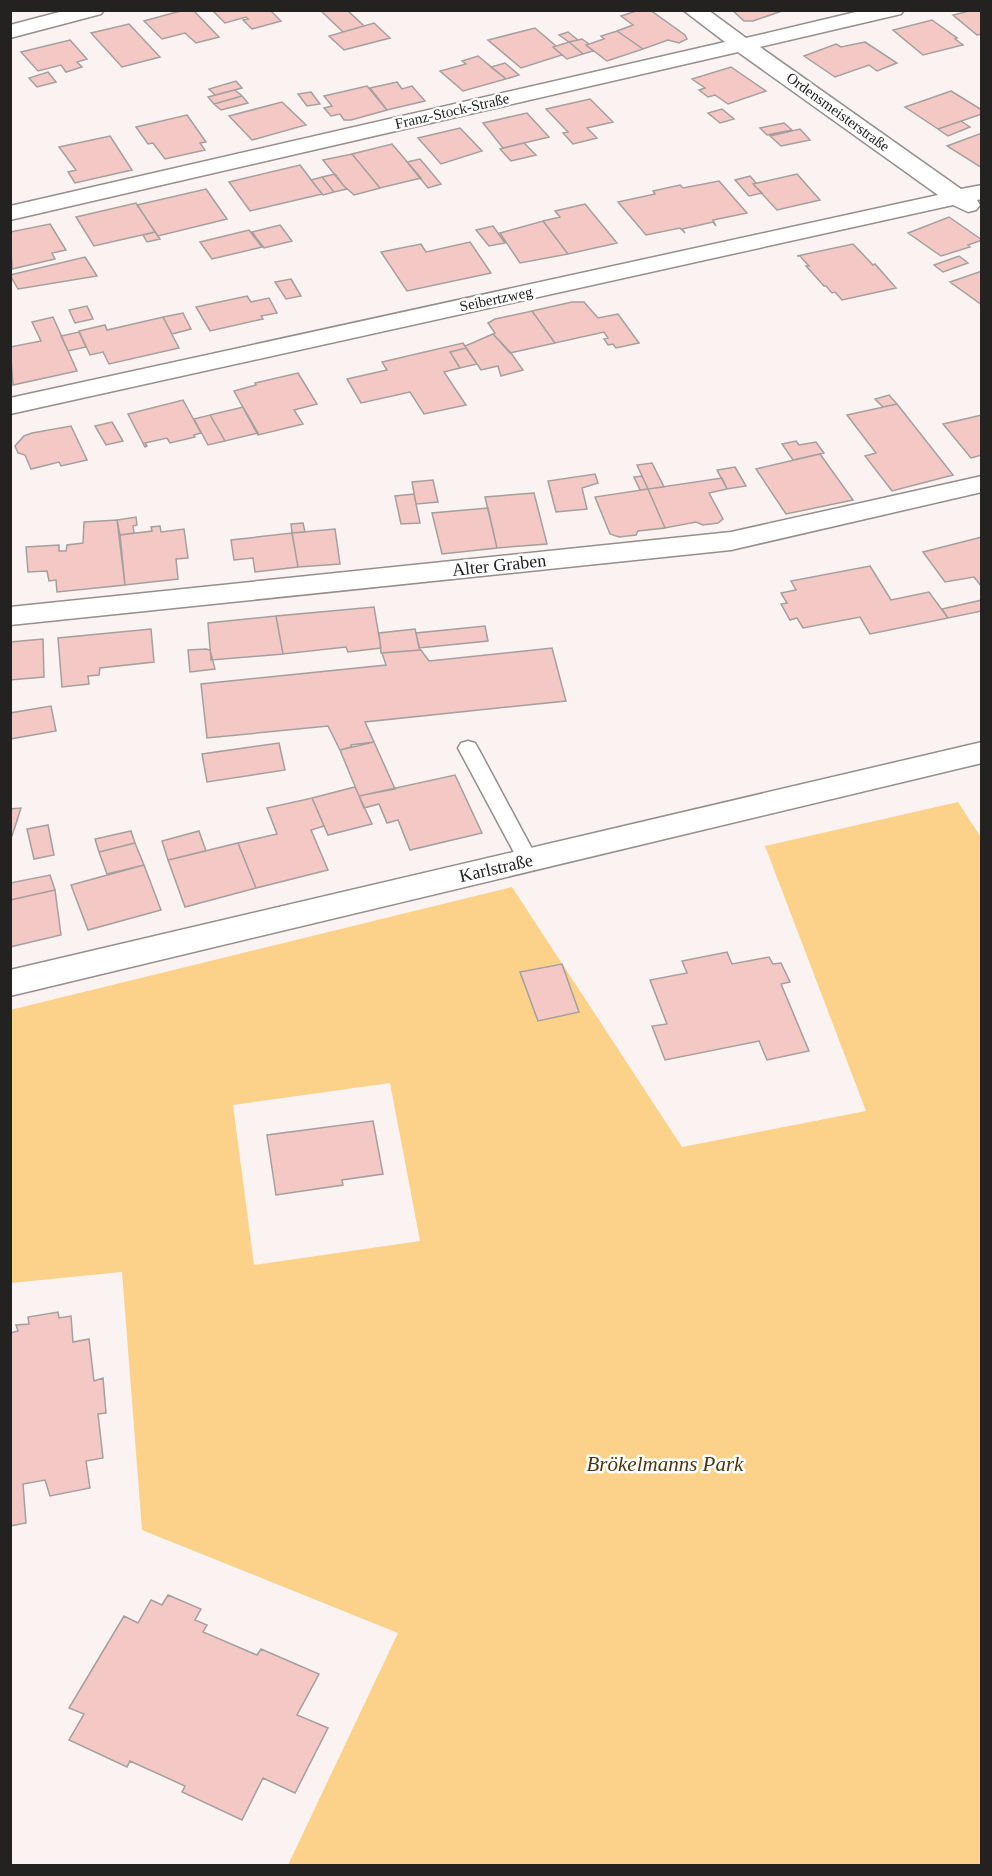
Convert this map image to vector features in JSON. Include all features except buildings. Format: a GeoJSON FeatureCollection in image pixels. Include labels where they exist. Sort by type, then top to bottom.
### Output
{"type":"FeatureCollection","features":[{"type":"Feature","properties":{"kind":"street"},"geometry":{"type":"LineString","coordinates":[[10,32],[94,10]]}},
{"type":"Feature","properties":{"kind":"street","name":"Ordensmeisterstraße"},"geometry":{"type":"LineString","coordinates":[[693,10],[981,215]]}},
{"type":"Feature","properties":{"kind":"street","name":"Franz-Stock-Straße"},"geometry":{"type":"LineString","coordinates":[[10,213],[894,10]]}},
{"type":"Feature","properties":{"kind":"street","name":"Seibertzweg"},"geometry":{"type":"LineString","coordinates":[[10,406],[981,192]]}},
{"type":"Feature","properties":{"kind":"street","name":"Alter Graben"},"geometry":{"type":"LineString","coordinates":[[10,616],[731,541],[981,484]]}},
{"type":"Feature","properties":{"kind":"street","name":"Karlstraße"},"geometry":{"type":"LineString","coordinates":[[10,983],[981,752]]}},
{"type":"Feature","properties":{"kind":"lane"},"geometry":{"type":"LineString","coordinates":[[468,748],[528,860]]}},
{"type":"Feature","properties":{"kind":"green space","name":"Brökelmanns Park"},"geometry":{"type":"Polygon","coordinates":[[[958,802],[982,839],[981,1865],[288,1865],[398,1633],[142,1530],[122,1272],[11,1283],[10,1010],[512,887],[682,1147],[866,1111],[765,846],[958,802]],[[390,1083],[233,1105],[254,1265],[420,1241],[390,1083]]]}}]}
